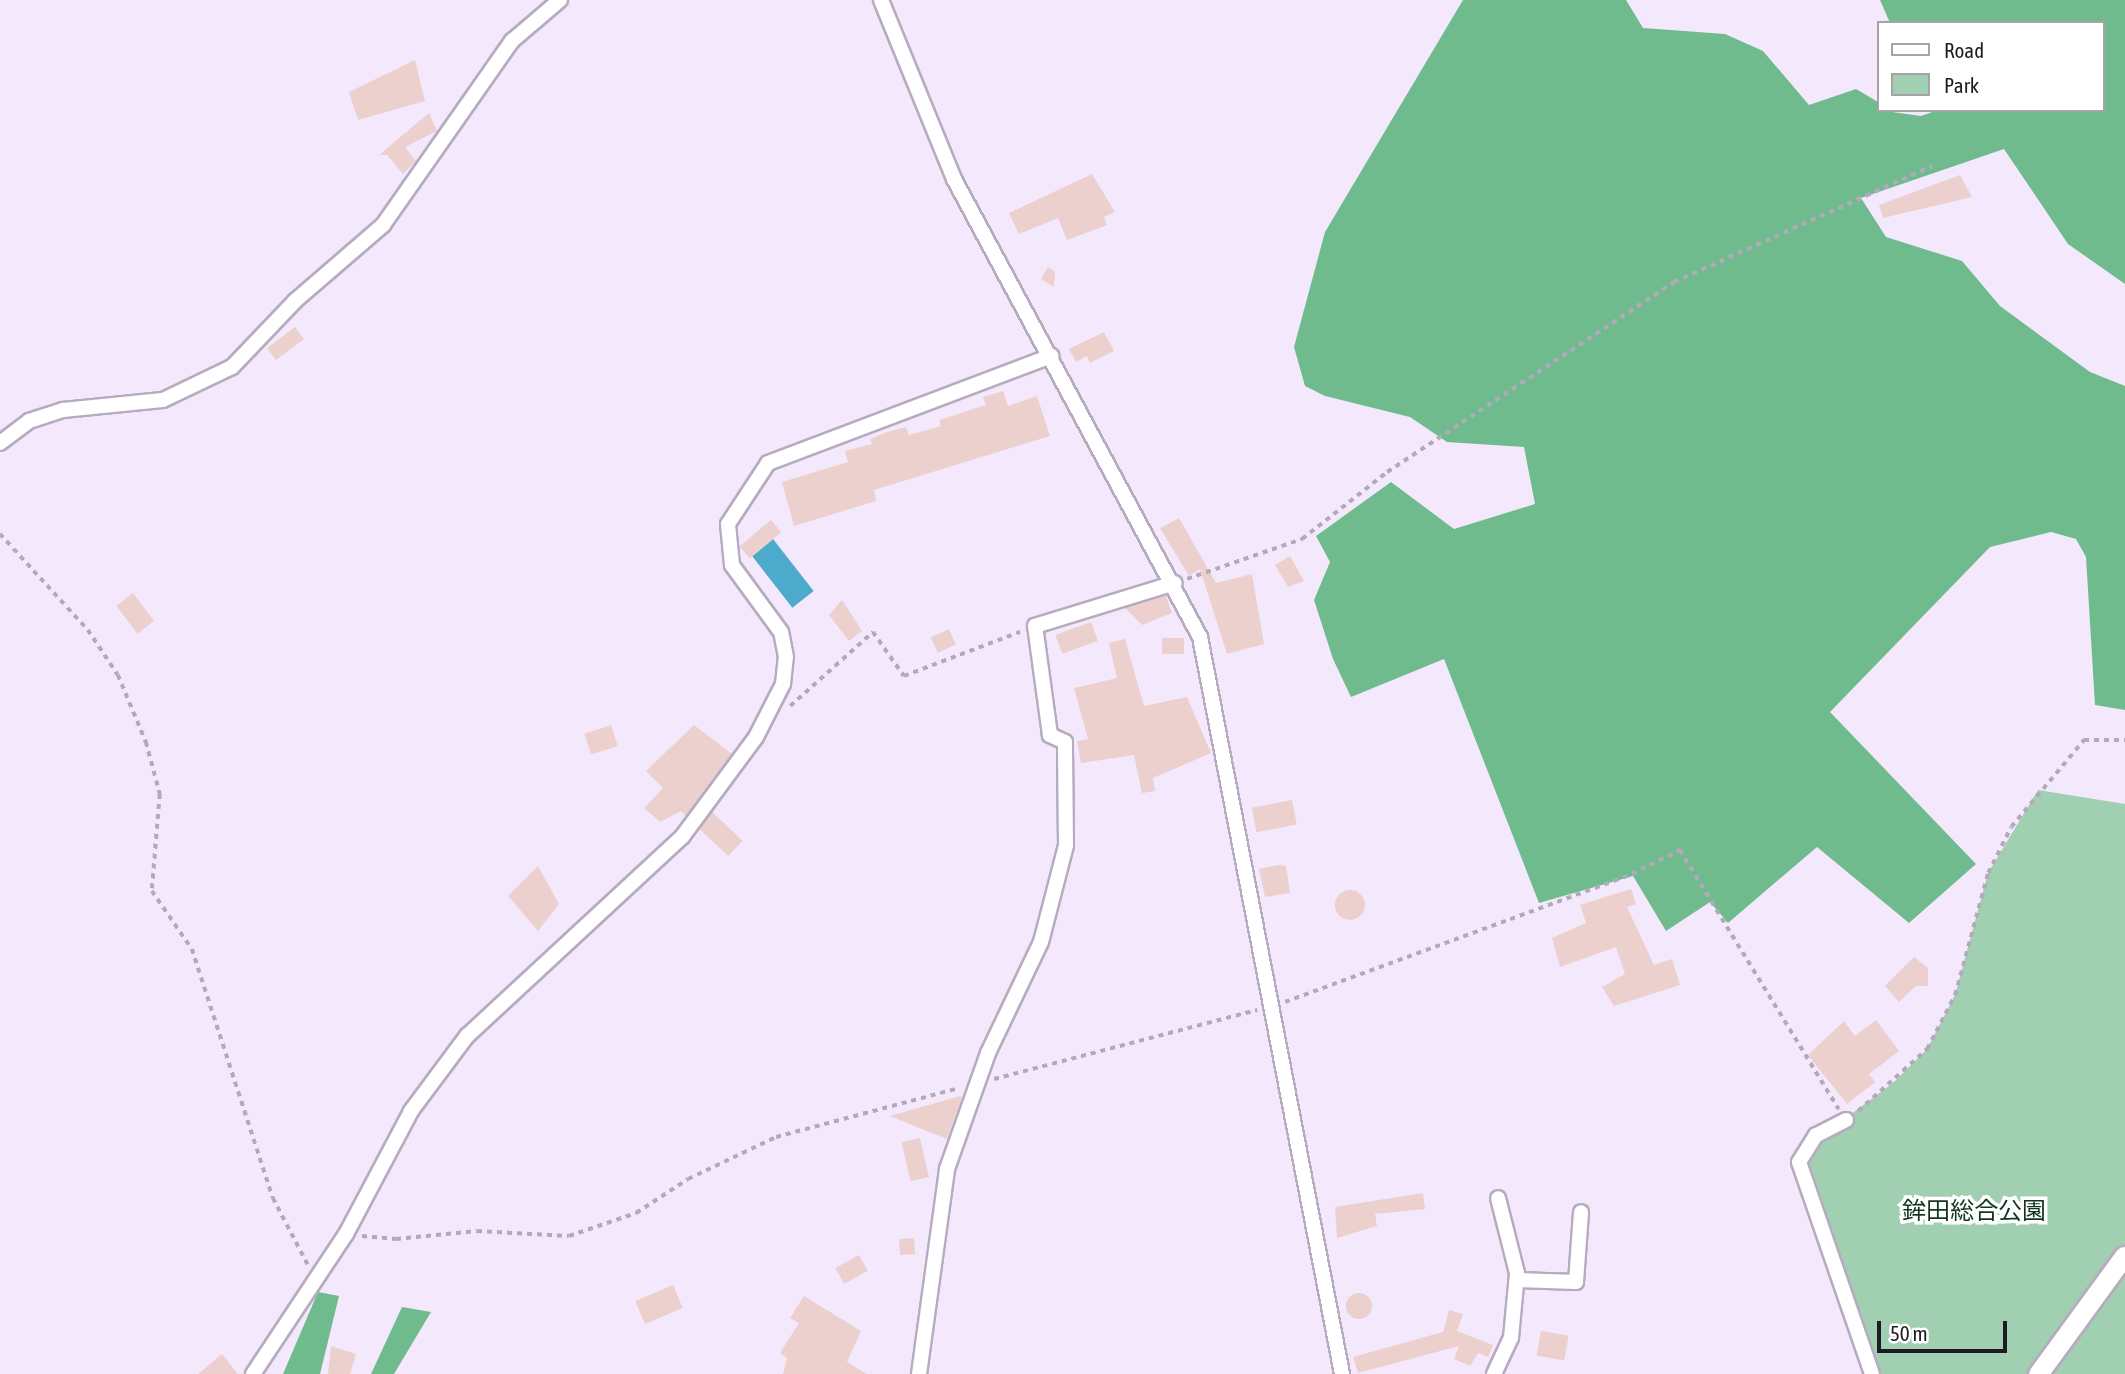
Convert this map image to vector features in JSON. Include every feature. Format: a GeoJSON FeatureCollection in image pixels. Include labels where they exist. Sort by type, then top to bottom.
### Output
{"type":"FeatureCollection","features":[{"type":"Feature","properties":{"kind":"street"},"geometry":{"type":"LineString","coordinates":[[0,443],[29,421],[63,410],[163,400],[232,367],[295,301],[383,225],[512,41],[560,0]]}},
{"type":"Feature","properties":{"kind":"street"},"geometry":{"type":"LineString","coordinates":[[881,0],[944,159],[1175,583],[1200,637],[1212,688],[1342,1374]]}},
{"type":"Feature","properties":{"kind":"street"},"geometry":{"type":"LineString","coordinates":[[253,1374],[346,1234],[411,1111],[467,1036],[682,837],[756,737],[783,684],[786,657],[780,632],[732,565],[728,524],[768,463],[1051,356]]}},
{"type":"Feature","properties":{"kind":"street"},"geometry":{"type":"LineString","coordinates":[[919,1374],[943,1186],[975,1084],[1041,942],[1066,845],[1065,742],[1050,735],[1035,626],[1175,583]]}},
{"type":"Feature","properties":{"kind":"street"},"geometry":{"type":"LineString","coordinates":[[1846,1120],[1816,1135],[1799,1163],[1872,1374]]}},
{"type":"Feature","properties":{"kind":"street"},"geometry":{"type":"LineString","coordinates":[[1494,1374],[1511,1338],[1517,1280],[1499,1198]]}},
{"type":"Feature","properties":{"kind":"street"},"geometry":{"type":"LineString","coordinates":[[1517,1280],[1576,1282],[1581,1212]]}},
{"type":"Feature","properties":{"kind":"street"},"geometry":{"type":"LineString","coordinates":[[2038,1374],[2124,1256]]}},
{"type":"Feature","properties":{"kind":"path"},"geometry":{"type":"LineString","coordinates":[[1175,583],[1302,539],[1387,472],[1674,282],[1932,166]]}},
{"type":"Feature","properties":{"kind":"path"},"geometry":{"type":"LineString","coordinates":[[0,534],[88,630],[118,675],[160,794],[152,850],[152,891],[192,949],[273,1198],[316,1280]]}},
{"type":"Feature","properties":{"kind":"path"},"geometry":{"type":"LineString","coordinates":[[785,711],[873,632],[904,676],[1035,626]]}},
{"type":"Feature","properties":{"kind":"path"},"geometry":{"type":"LineString","coordinates":[[346,1234],[569,1236],[636,1213],[688,1179],[776,1137],[1273,1006],[1632,874],[1680,850],[1846,1120],[1927,1049],[1955,995],[1989,873],[2011,828],[2084,740],[2125,740]]}},
{"type":"Feature","properties":{"kind":"green space"},"geometry":{"type":"Polygon","coordinates":[[[1463,0],[1626,0],[1643,28],[1725,34],[1763,51],[1809,105],[1856,89],[1876,101],[1876,112],[1921,116],[1932,112],[2104,112],[2104,21],[1889,21],[1880,0],[2125,0],[2125,284],[2068,244],[2004,149],[1861,198],[1886,237],[1962,261],[2000,306],[2090,372],[2125,386],[2125,710],[2095,705],[2086,557],[2076,539],[2051,532],[1990,547],[1830,712],[1976,864],[1909,923],[1817,847],[1728,923],[1710,902],[1666,931],[1633,876],[1539,903],[1444,659],[1351,697],[1333,659],[1314,600],[1330,562],[1316,536],[1391,482],[1454,529],[1535,504],[1524,447],[1447,442],[1410,417],[1325,396],[1305,386],[1294,347],[1325,232],[1463,0]]]}},
{"type":"Feature","properties":{"kind":"green space","name":"鉾田総合公園"},"geometry":{"type":"Polygon","coordinates":[[[2038,790],[2125,804],[2125,1374],[1872,1374],[1799,1162],[1808,1146],[1893,1083],[1927,1049],[1955,995],[1988,873],[2038,790]]]}},
{"type":"Feature","properties":{"kind":"green space"},"geometry":{"type":"Polygon","coordinates":[[[318,1292],[339,1296],[320,1374],[283,1374],[318,1292]]]}},
{"type":"Feature","properties":{"kind":"green space"},"geometry":{"type":"Polygon","coordinates":[[[402,1307],[431,1312],[394,1374],[371,1374],[402,1307]]]}},
{"type":"Feature","properties":{"kind":"water"},"geometry":{"type":"Polygon","coordinates":[[[773,539],[814,591],[792,608],[752,556],[773,539]]]}},
{"type":"Feature","properties":{"kind":"building"},"geometry":{"type":"Polygon","coordinates":[[[415,60],[425,101],[358,120],[349,92],[415,60]]]}},
{"type":"Feature","properties":{"kind":"building"},"geometry":{"type":"Polygon","coordinates":[[[429,113],[437,131],[405,147],[416,161],[403,174],[387,155],[379,155],[429,113]]]}},
{"type":"Feature","properties":{"kind":"building"},"geometry":{"type":"Polygon","coordinates":[[[1092,174],[1115,212],[1104,217],[1107,225],[1067,240],[1058,218],[1019,234],[1009,213],[1092,174]]]}},
{"type":"Feature","properties":{"kind":"building"},"geometry":{"type":"Polygon","coordinates":[[[1960,175],[1972,197],[1883,218],[1879,205],[1960,175]]]}},
{"type":"Feature","properties":{"kind":"building"},"geometry":{"type":"Polygon","coordinates":[[[1048,267],[1055,272],[1054,287],[1041,279],[1048,267]]]}},
{"type":"Feature","properties":{"kind":"building"},"geometry":{"type":"Polygon","coordinates":[[[295,327],[304,339],[276,360],[267,348],[295,327]]]}},
{"type":"Feature","properties":{"kind":"building"},"geometry":{"type":"Polygon","coordinates":[[[1104,332],[1114,351],[1090,363],[1087,356],[1076,362],[1069,349],[1104,332]]]}},
{"type":"Feature","properties":{"kind":"building"},"geometry":{"type":"Polygon","coordinates":[[[1003,391],[1008,406],[1037,396],[1050,436],[874,490],[876,501],[794,526],[782,482],[848,462],[845,451],[872,444],[870,439],[884,433],[906,427],[909,435],[941,426],[939,420],[986,405],[983,397],[1003,391]]]}},
{"type":"Feature","properties":{"kind":"building"},"geometry":{"type":"Polygon","coordinates":[[[1179,518],[1216,583],[1252,574],[1264,644],[1227,654],[1200,569],[1189,576],[1160,528],[1179,518]]]}},
{"type":"Feature","properties":{"kind":"building"},"geometry":{"type":"Polygon","coordinates":[[[771,520],[781,532],[750,559],[740,546],[771,520]]]}},
{"type":"Feature","properties":{"kind":"building"},"geometry":{"type":"Polygon","coordinates":[[[1290,556],[1304,581],[1288,587],[1275,565],[1290,556]]]}},
{"type":"Feature","properties":{"kind":"building"},"geometry":{"type":"Polygon","coordinates":[[[133,593],[154,621],[137,634],[116,606],[133,593]]]}},
{"type":"Feature","properties":{"kind":"building"},"geometry":{"type":"Polygon","coordinates":[[[1166,596],[1172,613],[1142,625],[1125,608],[1166,596]]]}},
{"type":"Feature","properties":{"kind":"building"},"geometry":{"type":"Polygon","coordinates":[[[842,600],[862,631],[849,641],[829,615],[842,600]]]}},
{"type":"Feature","properties":{"kind":"building"},"geometry":{"type":"Polygon","coordinates":[[[1091,622],[1098,641],[1062,654],[1055,635],[1091,622]]]}},
{"type":"Feature","properties":{"kind":"building"},"geometry":{"type":"Polygon","coordinates":[[[949,629],[956,645],[938,653],[931,637],[949,629]]]}},
{"type":"Feature","properties":{"kind":"building"},"geometry":{"type":"Polygon","coordinates":[[[1162,638],[1184,638],[1184,654],[1162,654],[1162,638]]]}},
{"type":"Feature","properties":{"kind":"building"},"geometry":{"type":"Polygon","coordinates":[[[1125,639],[1144,706],[1187,697],[1211,753],[1153,778],[1155,791],[1142,793],[1134,755],[1081,763],[1077,741],[1088,739],[1074,688],[1117,678],[1109,643],[1125,639]]]}},
{"type":"Feature","properties":{"kind":"building"},"geometry":{"type":"Polygon","coordinates":[[[611,725],[618,746],[591,755],[584,734],[611,725]]]}},
{"type":"Feature","properties":{"kind":"building"},"geometry":{"type":"Polygon","coordinates":[[[694,725],[732,754],[686,816],[681,811],[660,822],[644,808],[663,788],[646,771],[694,725]]]}},
{"type":"Feature","properties":{"kind":"building"},"geometry":{"type":"Polygon","coordinates":[[[1292,800],[1297,825],[1257,832],[1252,808],[1292,800]]]}},
{"type":"Feature","properties":{"kind":"building"},"geometry":{"type":"Polygon","coordinates":[[[712,812],[743,841],[728,856],[698,827],[712,812]]]}},
{"type":"Feature","properties":{"kind":"building"},"geometry":{"type":"Polygon","coordinates":[[[538,866],[559,904],[538,931],[508,896],[538,866]]]}},
{"type":"Feature","properties":{"kind":"building"},"geometry":{"type":"Polygon","coordinates":[[[1286,866],[1290,893],[1265,897],[1259,869],[1286,866]]]}},
{"type":"Feature","properties":{"kind":"building"},"geometry":{"type":"Polygon","coordinates":[[[1631,889],[1636,904],[1627,907],[1654,965],[1672,959],[1680,985],[1614,1006],[1602,987],[1625,974],[1616,947],[1560,967],[1552,938],[1586,923],[1580,905],[1631,889]]]}},
{"type":"Feature","properties":{"kind":"building"},"geometry":{"type":"Polygon","coordinates":[[[1350,890],[1361,894],[1365,905],[1361,916],[1350,920],[1339,916],[1335,905],[1339,894],[1350,890]]]}},
{"type":"Feature","properties":{"kind":"building"},"geometry":{"type":"Polygon","coordinates":[[[1914,957],[1928,968],[1928,986],[1916,986],[1899,1002],[1885,986],[1914,957]]]}},
{"type":"Feature","properties":{"kind":"building"},"geometry":{"type":"Polygon","coordinates":[[[1876,1020],[1899,1051],[1869,1074],[1875,1082],[1847,1104],[1808,1055],[1844,1021],[1855,1036],[1876,1020]]]}},
{"type":"Feature","properties":{"kind":"building"},"geometry":{"type":"Polygon","coordinates":[[[960,1096],[962,1097],[947,1139],[890,1116],[960,1096]]]}},
{"type":"Feature","properties":{"kind":"building"},"geometry":{"type":"Polygon","coordinates":[[[920,1138],[929,1177],[910,1181],[901,1142],[920,1138]]]}},
{"type":"Feature","properties":{"kind":"building"},"geometry":{"type":"Polygon","coordinates":[[[1423,1193],[1425,1209],[1375,1214],[1377,1226],[1337,1238],[1335,1207],[1423,1193]]]}},
{"type":"Feature","properties":{"kind":"building"},"geometry":{"type":"Polygon","coordinates":[[[914,1238],[915,1254],[900,1255],[899,1239],[914,1238]]]}},
{"type":"Feature","properties":{"kind":"building"},"geometry":{"type":"Polygon","coordinates":[[[859,1255],[868,1271],[844,1284],[835,1268],[859,1255]]]}},
{"type":"Feature","properties":{"kind":"building"},"geometry":{"type":"Polygon","coordinates":[[[673,1285],[683,1308],[645,1324],[635,1301],[673,1285]]]}},
{"type":"Feature","properties":{"kind":"building"},"geometry":{"type":"Polygon","coordinates":[[[1359,1293],[1368,1297],[1372,1306],[1368,1315],[1359,1319],[1350,1315],[1346,1306],[1350,1297],[1359,1293]]]}},
{"type":"Feature","properties":{"kind":"building"},"geometry":{"type":"Polygon","coordinates":[[[804,1296],[861,1331],[847,1362],[867,1374],[783,1374],[787,1358],[780,1353],[799,1323],[790,1318],[804,1296]]]}},
{"type":"Feature","properties":{"kind":"building"},"geometry":{"type":"Polygon","coordinates":[[[1449,1310],[1463,1314],[1457,1331],[1493,1345],[1488,1357],[1478,1353],[1470,1366],[1454,1359],[1459,1346],[1358,1373],[1353,1357],[1443,1332],[1449,1310]]]}},
{"type":"Feature","properties":{"kind":"building"},"geometry":{"type":"Polygon","coordinates":[[[1541,1331],[1569,1336],[1564,1360],[1537,1356],[1541,1331]]]}},
{"type":"Feature","properties":{"kind":"building"},"geometry":{"type":"Polygon","coordinates":[[[331,1346],[356,1354],[350,1374],[328,1374],[331,1346]]]}},
{"type":"Feature","properties":{"kind":"building"},"geometry":{"type":"Polygon","coordinates":[[[222,1354],[238,1374],[198,1374],[222,1354]]]}}]}
